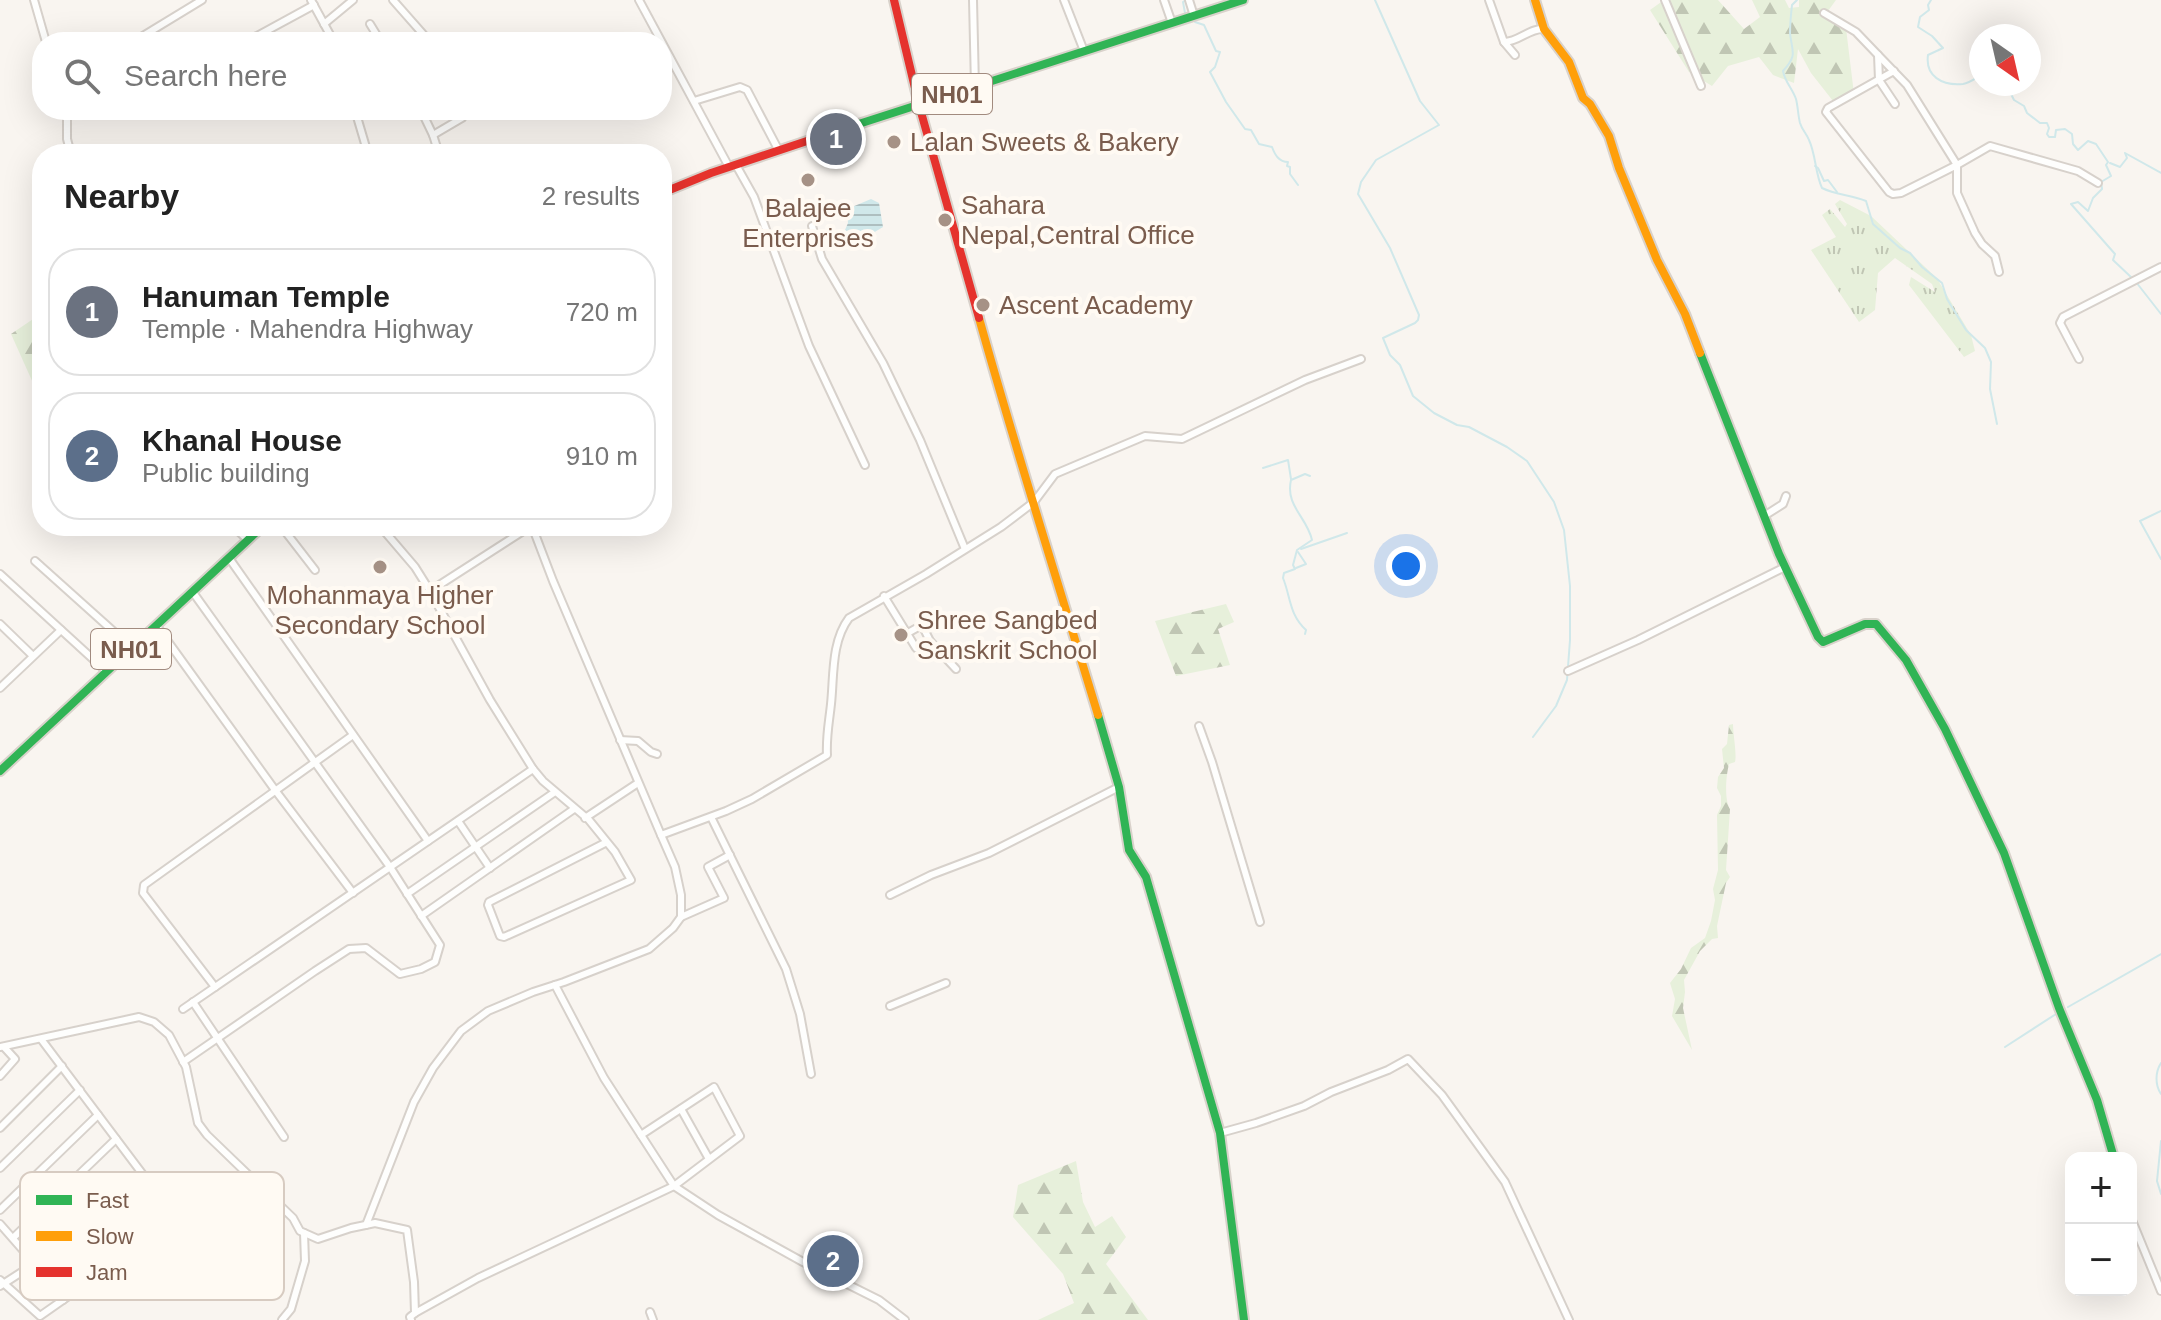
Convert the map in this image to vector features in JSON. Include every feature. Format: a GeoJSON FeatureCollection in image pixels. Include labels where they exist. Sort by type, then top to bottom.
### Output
{"type":"FeatureCollection","features":[{"type":"Feature","properties":{"kind":"main road"},"geometry":{"type":"LineString","coordinates":[[894,0],[919,105],[1017,455],[1034,502],[1119,787],[1129,850],[1146,877],[1220,1133],[1243,1320]]}},
{"type":"Feature","properties":{"kind":"main road","name":"NH01"},"geometry":{"type":"LineString","coordinates":[[672,189],[732,166],[1243,0]]}},
{"type":"Feature","properties":{"kind":"main road"},"geometry":{"type":"LineString","coordinates":[[1535,0],[1544,29],[1569,62],[1583,98],[1609,136],[1657,260],[1685,314],[1764,516],[1811,623],[1823,642],[1865,624],[1876,624],[1906,660],[1945,729],[2004,853],[2059,1008],[2097,1100],[2112,1152]]}},
{"type":"Feature","properties":{"kind":"main road","name":"NH01"},"geometry":{"type":"LineString","coordinates":[[0,771],[252,536]]}},
{"type":"Feature","properties":{"kind":"street"},"geometry":{"type":"LineString","coordinates":[[34,0],[43,32]]}},
{"type":"Feature","properties":{"kind":"street"},"geometry":{"type":"LineString","coordinates":[[149,32],[202,0]]}},
{"type":"Feature","properties":{"kind":"street"},"geometry":{"type":"LineString","coordinates":[[324,24],[353,0]]}},
{"type":"Feature","properties":{"kind":"street"},"geometry":{"type":"LineString","coordinates":[[393,0],[421,32]]}},
{"type":"Feature","properties":{"kind":"street"},"geometry":{"type":"LineString","coordinates":[[639,0],[656,32]]}},
{"type":"Feature","properties":{"kind":"street"},"geometry":{"type":"LineString","coordinates":[[973,0],[975,87]]}},
{"type":"Feature","properties":{"kind":"street"},"geometry":{"type":"LineString","coordinates":[[1064,0],[1084,51]]}},
{"type":"Feature","properties":{"kind":"street"},"geometry":{"type":"LineString","coordinates":[[1164,0],[1172,23]]}},
{"type":"Feature","properties":{"kind":"street"},"geometry":{"type":"LineString","coordinates":[[1189,0],[1194,16]]}},
{"type":"Feature","properties":{"kind":"street"},"geometry":{"type":"LineString","coordinates":[[1489,0],[1504,42],[1515,55]]}},
{"type":"Feature","properties":{"kind":"street"},"geometry":{"type":"LineString","coordinates":[[1665,0],[1701,86]]}},
{"type":"Feature","properties":{"kind":"street"},"geometry":{"type":"LineString","coordinates":[[263,32],[312,3],[328,32]]}},
{"type":"Feature","properties":{"kind":"street"},"geometry":{"type":"LineString","coordinates":[[1824,13],[1856,32],[1907,85],[1957,165],[1957,193],[1975,233],[1995,256],[1999,272]]}},
{"type":"Feature","properties":{"kind":"street"},"geometry":{"type":"LineString","coordinates":[[370,24],[375,32]]}},
{"type":"Feature","properties":{"kind":"street"},"geometry":{"type":"LineString","coordinates":[[1504,42],[1538,28],[1544,29]]}},
{"type":"Feature","properties":{"kind":"street"},"geometry":{"type":"LineString","coordinates":[[1878,55],[1879,80],[1895,104]]}},
{"type":"Feature","properties":{"kind":"street"},"geometry":{"type":"LineString","coordinates":[[672,61],[732,166],[754,197],[809,346],[865,465]]}},
{"type":"Feature","properties":{"kind":"street"},"geometry":{"type":"LineString","coordinates":[[1894,71],[1826,112],[1889,192],[1901,193],[1990,146],[2078,171],[2098,183]]}},
{"type":"Feature","properties":{"kind":"street"},"geometry":{"type":"LineString","coordinates":[[694,101],[740,87],[747,90],[779,151]]}},
{"type":"Feature","properties":{"kind":"street"},"geometry":{"type":"LineString","coordinates":[[67,120],[68,144]]}},
{"type":"Feature","properties":{"kind":"street"},"geometry":{"type":"LineString","coordinates":[[358,120],[365,144]]}},
{"type":"Feature","properties":{"kind":"street"},"geometry":{"type":"LineString","coordinates":[[426,120],[436,144]]}},
{"type":"Feature","properties":{"kind":"street"},"geometry":{"type":"LineString","coordinates":[[433,135],[459,120]]}},
{"type":"Feature","properties":{"kind":"street"},"geometry":{"type":"LineString","coordinates":[[812,226],[822,259],[883,363],[920,440],[965,549]]}},
{"type":"Feature","properties":{"kind":"street"},"geometry":{"type":"LineString","coordinates":[[2079,359],[2060,323],[2063,317],[2161,267]]}},
{"type":"Feature","properties":{"kind":"street"},"geometry":{"type":"LineString","coordinates":[[661,835],[752,799],[827,755],[825,734],[838,639],[849,618],[1001,527],[1034,502],[1055,474],[1145,436],[1182,439],[1305,380],[1361,359]]}},
{"type":"Feature","properties":{"kind":"street"},"geometry":{"type":"LineString","coordinates":[[1764,516],[1783,504],[1786,496]]}},
{"type":"Feature","properties":{"kind":"street"},"geometry":{"type":"LineString","coordinates":[[244,536],[248,540]]}},
{"type":"Feature","properties":{"kind":"street"},"geometry":{"type":"LineString","coordinates":[[289,536],[315,570]]}},
{"type":"Feature","properties":{"kind":"street"},"geometry":{"type":"LineString","coordinates":[[389,536],[415,567],[430,591],[490,700],[533,769],[607,842],[631,880],[502,938],[489,902],[607,842]]}},
{"type":"Feature","properties":{"kind":"street"},"geometry":{"type":"LineString","coordinates":[[430,591],[515,536]]}},
{"type":"Feature","properties":{"kind":"street"},"geometry":{"type":"LineString","coordinates":[[535,536],[675,867],[681,895],[681,917]]}},
{"type":"Feature","properties":{"kind":"street"},"geometry":{"type":"LineString","coordinates":[[229,558],[428,841]]}},
{"type":"Feature","properties":{"kind":"street"},"geometry":{"type":"LineString","coordinates":[[35,561],[132,648]]}},
{"type":"Feature","properties":{"kind":"street"},"geometry":{"type":"LineString","coordinates":[[1568,671],[1785,567]]}},
{"type":"Feature","properties":{"kind":"street"},"geometry":{"type":"LineString","coordinates":[[0,574],[107,672]]}},
{"type":"Feature","properties":{"kind":"street"},"geometry":{"type":"LineString","coordinates":[[183,1062],[349,949],[366,948],[400,974],[435,962],[440,945],[390,867],[192,591]]}},
{"type":"Feature","properties":{"kind":"street"},"geometry":{"type":"LineString","coordinates":[[884,596],[916,648],[930,641]]}},
{"type":"Feature","properties":{"kind":"street"},"geometry":{"type":"LineString","coordinates":[[0,624],[33,656]]}},
{"type":"Feature","properties":{"kind":"street"},"geometry":{"type":"LineString","coordinates":[[156,625],[353,893]]}},
{"type":"Feature","properties":{"kind":"street"},"geometry":{"type":"LineString","coordinates":[[906,634],[922,625],[930,641],[956,669]]}},
{"type":"Feature","properties":{"kind":"street"},"geometry":{"type":"LineString","coordinates":[[0,688],[61,630]]}},
{"type":"Feature","properties":{"kind":"street"},"geometry":{"type":"LineString","coordinates":[[1199,726],[1260,922]]}},
{"type":"Feature","properties":{"kind":"street"},"geometry":{"type":"LineString","coordinates":[[215,987],[142,889],[353,735]]}},
{"type":"Feature","properties":{"kind":"street"},"geometry":{"type":"LineString","coordinates":[[620,740],[638,741],[657,754]]}},
{"type":"Feature","properties":{"kind":"street"},"geometry":{"type":"LineString","coordinates":[[183,1009],[533,769]]}},
{"type":"Feature","properties":{"kind":"street"},"geometry":{"type":"LineString","coordinates":[[585,818],[638,783]]}},
{"type":"Feature","properties":{"kind":"street"},"geometry":{"type":"LineString","coordinates":[[890,895],[989,853],[1119,787]]}},
{"type":"Feature","properties":{"kind":"street"},"geometry":{"type":"LineString","coordinates":[[407,894],[555,792]]}},
{"type":"Feature","properties":{"kind":"street"},"geometry":{"type":"LineString","coordinates":[[421,916],[574,809]]}},
{"type":"Feature","properties":{"kind":"street"},"geometry":{"type":"LineString","coordinates":[[711,817],[786,969],[800,1014],[811,1074]]}},
{"type":"Feature","properties":{"kind":"street"},"geometry":{"type":"LineString","coordinates":[[458,821],[490,868]]}},
{"type":"Feature","properties":{"kind":"street"},"geometry":{"type":"LineString","coordinates":[[366,1225],[414,1102],[433,1068],[461,1031],[488,1011],[649,949],[681,917],[724,898],[708,867],[730,855]]}},
{"type":"Feature","properties":{"kind":"street"},"geometry":{"type":"LineString","coordinates":[[890,1006],[946,983]]}},
{"type":"Feature","properties":{"kind":"street"},"geometry":{"type":"LineString","coordinates":[[555,985],[604,1078],[674,1186],[718,1215],[879,1300],[905,1320]]}},
{"type":"Feature","properties":{"kind":"street"},"geometry":{"type":"LineString","coordinates":[[193,1002],[284,1137]]}},
{"type":"Feature","properties":{"kind":"street"},"geometry":{"type":"LineString","coordinates":[[2,1047],[139,1017],[154,1022],[169,1035],[183,1062],[198,1123],[244,1172]]}},
{"type":"Feature","properties":{"kind":"street"},"geometry":{"type":"LineString","coordinates":[[41,1039],[141,1172]]}},
{"type":"Feature","properties":{"kind":"street"},"geometry":{"type":"LineString","coordinates":[[0,1076],[15,1059],[2,1047]]}},
{"type":"Feature","properties":{"kind":"street"},"geometry":{"type":"LineString","coordinates":[[1220,1133],[1293,1110],[1408,1059],[1442,1095],[1505,1182],[1569,1320]]}},
{"type":"Feature","properties":{"kind":"street"},"geometry":{"type":"LineString","coordinates":[[0,1128],[62,1066]]}},
{"type":"Feature","properties":{"kind":"street"},"geometry":{"type":"LineString","coordinates":[[413,1316],[478,1278],[674,1186],[740,1136],[714,1087],[641,1135]]}},
{"type":"Feature","properties":{"kind":"street"},"geometry":{"type":"LineString","coordinates":[[0,1168],[80,1090]]}},
{"type":"Feature","properties":{"kind":"street"},"geometry":{"type":"LineString","coordinates":[[681,1109],[709,1159]]}},
{"type":"Feature","properties":{"kind":"street"},"geometry":{"type":"LineString","coordinates":[[39,1172],[98,1115]]}},
{"type":"Feature","properties":{"kind":"street"},"geometry":{"type":"LineString","coordinates":[[82,1172],[116,1139]]}},
{"type":"Feature","properties":{"kind":"street"},"geometry":{"type":"LineString","coordinates":[[0,1210],[20,1191]]}},
{"type":"Feature","properties":{"kind":"street"},"geometry":{"type":"LineString","coordinates":[[284,1209],[300,1231],[318,1239],[375,1223],[407,1230],[414,1282],[413,1316]]}},
{"type":"Feature","properties":{"kind":"street"},"geometry":{"type":"LineString","coordinates":[[0,1224],[20,1246]]}},
{"type":"Feature","properties":{"kind":"street"},"geometry":{"type":"LineString","coordinates":[[2133,1224],[2161,1291]]}},
{"type":"Feature","properties":{"kind":"street"},"geometry":{"type":"LineString","coordinates":[[13,1238],[20,1231]]}},
{"type":"Feature","properties":{"kind":"street"},"geometry":{"type":"LineString","coordinates":[[282,1320],[291,1309],[305,1261],[304,1233]]}},
{"type":"Feature","properties":{"kind":"street"},"geometry":{"type":"LineString","coordinates":[[20,1273],[1,1283],[20,1299]]}},
{"type":"Feature","properties":{"kind":"street"},"geometry":{"type":"LineString","coordinates":[[21,1300],[40,1316],[63,1300]]}},
{"type":"Feature","properties":{"kind":"street"},"geometry":{"type":"LineString","coordinates":[[650,1312],[653,1320]]}},
{"type":"Feature","properties":{"kind":"green space"},"geometry":{"type":"Polygon","coordinates":[[[1664,0],[1718,0],[1744,29],[1760,17],[1752,0],[1785,0],[1789,8],[1799,7],[1799,0],[1836,0],[1828,11],[1845,20],[1854,94],[1833,101],[1811,73],[1798,49],[1794,83],[1773,75],[1759,57],[1728,66],[1712,86],[1689,72],[1650,10],[1664,0]]]}},
{"type":"Feature","properties":{"kind":"green space"},"geometry":{"type":"Polygon","coordinates":[[[1840,200],[1871,216],[1942,283],[1939,282],[1971,335],[1975,351],[1964,357],[1909,285],[1911,277],[1935,292],[1932,284],[1895,258],[1878,273],[1875,310],[1859,322],[1811,250],[1836,237],[1822,215],[1830,209],[1845,227],[1847,224],[1835,204],[1840,200]]]}},
{"type":"Feature","properties":{"kind":"green space"},"geometry":{"type":"Polygon","coordinates":[[[32,320],[32,381],[11,334],[32,320]]]}},
{"type":"Feature","properties":{"kind":"green space"},"geometry":{"type":"Polygon","coordinates":[[[1226,604],[1234,622],[1218,629],[1230,665],[1176,676],[1155,621],[1226,604]]]}},
{"type":"Feature","properties":{"kind":"green space"},"geometry":{"type":"Polygon","coordinates":[[[1733,724],[1735,762],[1729,764],[1726,787],[1730,809],[1726,870],[1730,877],[1717,926],[1718,938],[1712,939],[1700,951],[1684,980],[1683,1008],[1692,1050],[1672,1016],[1675,999],[1670,983],[1691,948],[1705,938],[1711,921],[1718,870],[1717,815],[1721,796],[1717,788],[1718,777],[1724,768],[1722,749],[1727,744],[1729,725],[1733,724]]]}},
{"type":"Feature","properties":{"kind":"green space"},"geometry":{"type":"Polygon","coordinates":[[[1076,1161],[1083,1202],[1095,1227],[1112,1216],[1126,1237],[1106,1264],[1148,1320],[1038,1320],[1074,1303],[1063,1274],[1013,1217],[1018,1185],[1076,1161]]]}},
{"type":"Feature","properties":{"kind":"water"},"geometry":{"type":"Polygon","coordinates":[[[871,199],[879,203],[883,227],[863,239],[851,235],[845,230],[847,213],[852,207],[871,199]]]}},
{"type":"Feature","properties":{"kind":"waterway"},"geometry":{"type":"LineString","coordinates":[[1185,13],[1183,2],[1186,0]]}},
{"type":"Feature","properties":{"kind":"waterway"},"geometry":{"type":"LineString","coordinates":[[1375,0],[1420,101],[1439,125],[1376,160],[1361,182],[1358,194],[1390,248],[1419,315],[1415,323],[1383,338],[1390,355],[1400,365],[1413,396],[1434,413],[1457,425],[1469,427],[1527,461],[1554,502],[1564,530],[1570,586],[1567,680],[1556,706],[1533,737]]}},
{"type":"Feature","properties":{"kind":"waterway"},"geometry":{"type":"LineString","coordinates":[[1797,0],[1792,5],[1792,57],[1783,71],[1796,99],[1800,123],[1811,146],[1822,188],[1866,201],[1873,224],[1942,283],[1947,299],[1966,330],[1985,348],[1991,362],[1990,389],[1997,424]]}},
{"type":"Feature","properties":{"kind":"waterway"},"geometry":{"type":"LineString","coordinates":[[1931,0],[1929,10],[1920,17],[1918,27],[1943,48],[1928,55],[1929,69],[1936,78],[1948,83],[1969,81]]}},
{"type":"Feature","properties":{"kind":"waterway"},"geometry":{"type":"LineString","coordinates":[[1195,22],[1204,25],[1216,51],[1220,52],[1210,72],[1226,102],[1259,144],[1272,147],[1278,158],[1288,162],[1290,174],[1298,185]]}},
{"type":"Feature","properties":{"kind":"waterway"},"geometry":{"type":"LineString","coordinates":[[2012,96],[2027,113],[2040,123],[2047,123],[2049,137],[2055,137],[2056,130],[2065,129],[2072,134],[2073,144],[2078,150],[2088,141],[2096,144],[2108,162],[2106,165],[2111,176],[2101,182],[2102,189],[2093,198],[2088,211],[2078,202],[2071,204],[2115,254],[2113,260],[2132,278]]}},
{"type":"Feature","properties":{"kind":"waterway"},"geometry":{"type":"LineString","coordinates":[[2110,163],[2120,167],[2127,158],[2125,153],[2161,173]]}},
{"type":"Feature","properties":{"kind":"waterway"},"geometry":{"type":"LineString","coordinates":[[1815,166],[1824,181],[1828,180],[1837,192]]}},
{"type":"Feature","properties":{"kind":"waterway"},"geometry":{"type":"LineString","coordinates":[[2136,282],[2161,314]]}},
{"type":"Feature","properties":{"kind":"waterway"},"geometry":{"type":"LineString","coordinates":[[1263,468],[1288,460],[1291,479]]}},
{"type":"Feature","properties":{"kind":"waterway"},"geometry":{"type":"LineString","coordinates":[[1305,634],[1306,630],[1293,612],[1283,578],[1284,573],[1295,569],[1293,565],[1297,550],[1312,540],[1290,489],[1291,480],[1305,474],[1310,476]]}},
{"type":"Feature","properties":{"kind":"waterway"},"geometry":{"type":"LineString","coordinates":[[2161,511],[2140,521],[2161,559]]}},
{"type":"Feature","properties":{"kind":"waterway"},"geometry":{"type":"LineString","coordinates":[[1301,549],[1347,533]]}},
{"type":"Feature","properties":{"kind":"waterway"},"geometry":{"type":"LineString","coordinates":[[1296,568],[1306,564],[1298,552]]}},
{"type":"Feature","properties":{"kind":"waterway"},"geometry":{"type":"LineString","coordinates":[[2068,1007],[2161,954]]}},
{"type":"Feature","properties":{"kind":"waterway"},"geometry":{"type":"LineString","coordinates":[[2005,1047],[2056,1014]]}},
{"type":"Feature","properties":{"kind":"waterway"},"geometry":{"type":"LineString","coordinates":[[2161,1063],[2156,1078],[2161,1094]]}},
{"type":"Feature","properties":{"kind":"waterway"},"geometry":{"type":"LineString","coordinates":[[2161,1141],[2157,1181],[2161,1194]]}},
{"type":"Feature","properties":{"kind":"traffic: fast"},"geometry":{"type":"LineString","coordinates":[[840,130],[1243,0]]}},
{"type":"Feature","properties":{"kind":"traffic: fast"},"geometry":{"type":"LineString","coordinates":[[1700,353],[1779,554],[1818,637],[1823,642],[1865,624],[1876,624],[1906,660],[1945,729],[2004,853],[2059,1008],[2097,1100],[2112,1152]]}},
{"type":"Feature","properties":{"kind":"traffic: fast"},"geometry":{"type":"LineString","coordinates":[[0,771],[252,536]]}},
{"type":"Feature","properties":{"kind":"traffic: fast"},"geometry":{"type":"LineString","coordinates":[[1098,715],[1119,787],[1129,850],[1146,877],[1220,1133],[1244,1320]]}},
{"type":"Feature","properties":{"kind":"traffic: slow"},"geometry":{"type":"LineString","coordinates":[[1535,0],[1544,29],[1569,62],[1583,98],[1609,136],[1657,260],[1685,314],[1700,353]]}},
{"type":"Feature","properties":{"kind":"traffic: slow"},"geometry":{"type":"LineString","coordinates":[[979,318],[1098,715]]}},
{"type":"Feature","properties":{"kind":"traffic: jam"},"geometry":{"type":"LineString","coordinates":[[894,0],[919,105],[979,318]]}},
{"type":"Feature","properties":{"kind":"traffic: jam"},"geometry":{"type":"LineString","coordinates":[[672,189],[840,130]]}},
{"type":"Feature","properties":{"kind":"place","name":"Hanuman Temple"},"geometry":{"type":"Point","coordinates":[836,139]}},
{"type":"Feature","properties":{"kind":"place","name":"Lalan Sweets & Bakery"},"geometry":{"type":"Point","coordinates":[894,142]}},
{"type":"Feature","properties":{"kind":"place","name":"Balajee Enterprises"},"geometry":{"type":"Point","coordinates":[808,180]}},
{"type":"Feature","properties":{"kind":"place","name":"Sahara Nepal,Central Office"},"geometry":{"type":"Point","coordinates":[945,220]}},
{"type":"Feature","properties":{"kind":"place","name":"Ascent Academy"},"geometry":{"type":"Point","coordinates":[983,305]}},
{"type":"Feature","properties":{"kind":"place","name":"Mohanmaya Higher Secondary School"},"geometry":{"type":"Point","coordinates":[380,567]}},
{"type":"Feature","properties":{"kind":"place","name":"Shree Sangbed Sanskrit School"},"geometry":{"type":"Point","coordinates":[901,635]}},
{"type":"Feature","properties":{"kind":"place","name":"Khanal House"},"geometry":{"type":"Point","coordinates":[833,1261]}}]}
